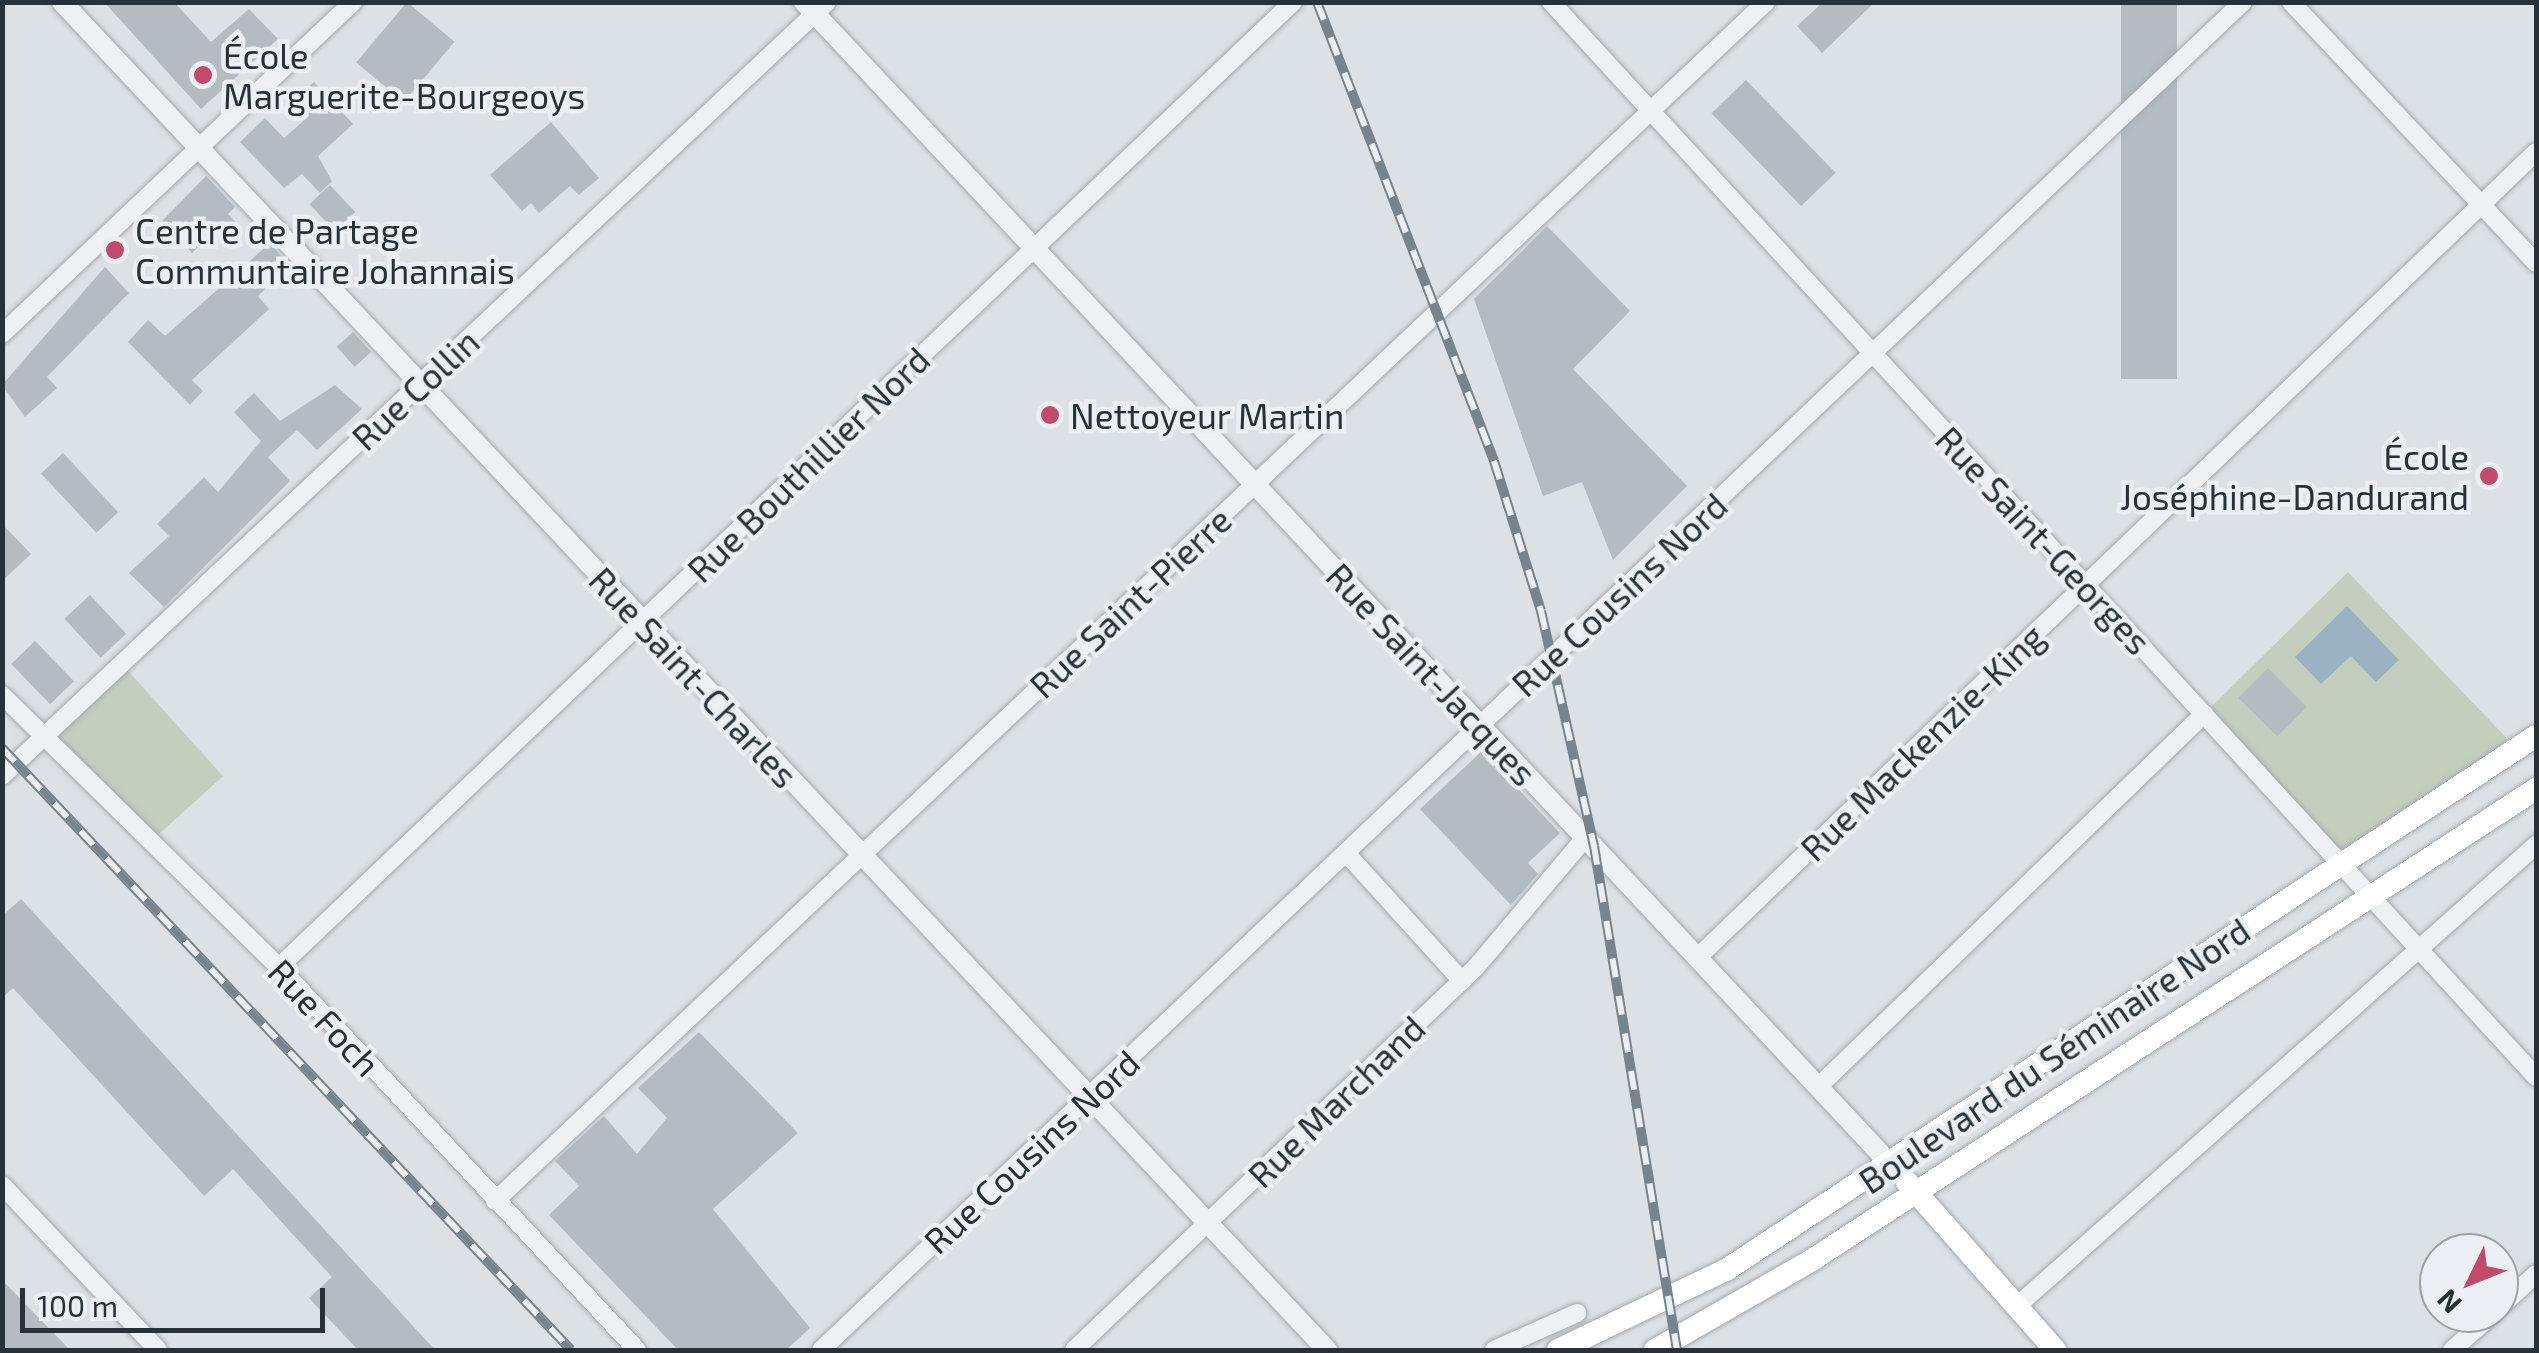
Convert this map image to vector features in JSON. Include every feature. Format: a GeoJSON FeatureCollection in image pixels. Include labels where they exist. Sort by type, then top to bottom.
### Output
{"type":"FeatureCollection","features":[{"type":"Feature","properties":{"kind":"main road","name":"Boulevard du Séminaire Nord"},"geometry":{"type":"LineString","coordinates":[[1558,1350],[1726,1270],[1891,1165],[2536,736]]}},
{"type":"Feature","properties":{"kind":"main road","name":"Boulevard du Séminaire Nord"},"geometry":{"type":"LineString","coordinates":[[1655,1350],[1915,1190],[2536,790]]}},
{"type":"Feature","properties":{"kind":"main road","name":"Rue Saint-Jacques"},"geometry":{"type":"LineString","coordinates":[[1891,1165],[2054,1350]]}},
{"type":"Feature","properties":{"kind":"street","name":"Rue Saint-Charles"},"geometry":{"type":"LineString","coordinates":[[62,2],[1327,1350]]}},
{"type":"Feature","properties":{"kind":"street"},"geometry":{"type":"LineString","coordinates":[[2,334],[353,2]]}},
{"type":"Feature","properties":{"kind":"street","name":"Rue Bouthillier Nord"},"geometry":{"type":"LineString","coordinates":[[279,967],[1293,2]]}},
{"type":"Feature","properties":{"kind":"street","name":"Rue Saint-Georges"},"geometry":{"type":"LineString","coordinates":[[1550,2],[2536,1077]]}},
{"type":"Feature","properties":{"kind":"street","name":"Rue Saint-Pierre"},"geometry":{"type":"LineString","coordinates":[[496,1201],[1766,2]]}},
{"type":"Feature","properties":{"kind":"street","name":"Rue Cousins Nord"},"geometry":{"type":"LineString","coordinates":[[821,1350],[2243,2]]}},
{"type":"Feature","properties":{"kind":"street"},"geometry":{"type":"LineString","coordinates":[[2291,2],[2536,264]]}},
{"type":"Feature","properties":{"kind":"street","name":"Rue Saint-Jacques"},"geometry":{"type":"LineString","coordinates":[[815,6],[1034,249],[1891,1165]]}},
{"type":"Feature","properties":{"kind":"street","name":"Rue Collin"},"geometry":{"type":"LineString","coordinates":[[2,776],[815,6]]}},
{"type":"Feature","properties":{"kind":"street","name":"Rue Mackenzie-King"},"geometry":{"type":"LineString","coordinates":[[1698,958],[2536,152]]}},
{"type":"Feature","properties":{"kind":"street","name":"Rue Foch"},"geometry":{"type":"LineString","coordinates":[[2,695],[279,967],[637,1350]]}},
{"type":"Feature","properties":{"kind":"street"},"geometry":{"type":"LineString","coordinates":[[1818,1087],[2204,714]]}},
{"type":"Feature","properties":{"kind":"street","name":"Rue Marchand"},"geometry":{"type":"LineString","coordinates":[[1074,1350],[1462,981],[1585,838]]}},
{"type":"Feature","properties":{"kind":"street"},"geometry":{"type":"LineString","coordinates":[[2016,1307],[2536,846]]}},
{"type":"Feature","properties":{"kind":"street"},"geometry":{"type":"LineString","coordinates":[[1346,854],[1462,981]]}},
{"type":"Feature","properties":{"kind":"street"},"geometry":{"type":"LineString","coordinates":[[2,1185],[158,1350]]}},
{"type":"Feature","properties":{"kind":"street"},"geometry":{"type":"LineString","coordinates":[[1494,1350],[1576,1314]]}},
{"type":"Feature","properties":{"kind":"street"},"geometry":{"type":"LineString","coordinates":[[2452,1350],[2471,1333]]}},
{"type":"Feature","properties":{"kind":"green space"},"geometry":{"type":"Polygon","coordinates":[[[2348,572],[2517,749],[2340,863],[2204,714],[2348,572]]]}},
{"type":"Feature","properties":{"kind":"green space"},"geometry":{"type":"Polygon","coordinates":[[[122,664],[223,776],[145,846],[44,734],[122,664]]]}},
{"type":"Feature","properties":{"kind":"water"},"geometry":{"type":"Polygon","coordinates":[[[2347,606],[2399,660],[2376,682],[2351,656],[2321,684],[2295,657],[2347,606]]]}},
{"type":"Feature","properties":{"kind":"building"},"geometry":{"type":"Polygon","coordinates":[[[104,2],[174,2],[211,42],[249,9],[278,39],[201,109],[104,2]]]}},
{"type":"Feature","properties":{"kind":"building"},"geometry":{"type":"Polygon","coordinates":[[[407,2],[454,42],[404,102],[356,63],[407,2]]]}},
{"type":"Feature","properties":{"kind":"building"},"geometry":{"type":"Polygon","coordinates":[[[1823,2],[1875,2],[1822,53],[1797,26],[1823,2]]]}},
{"type":"Feature","properties":{"kind":"building"},"geometry":{"type":"Polygon","coordinates":[[[2121,2],[2177,2],[2177,379],[2121,379],[2121,2]]]}},
{"type":"Feature","properties":{"kind":"building"},"geometry":{"type":"Polygon","coordinates":[[[1746,80],[1836,173],[1801,206],[1711,113],[1746,80]]]}},
{"type":"Feature","properties":{"kind":"building"},"geometry":{"type":"Polygon","coordinates":[[[314,82],[353,124],[318,156],[332,181],[320,193],[302,174],[284,188],[240,142],[265,118],[284,138],[309,116],[294,100],[314,82]]]}},
{"type":"Feature","properties":{"kind":"building"},"geometry":{"type":"Polygon","coordinates":[[[551,122],[599,178],[579,195],[570,186],[539,213],[531,203],[522,211],[490,175],[551,122]]]}},
{"type":"Feature","properties":{"kind":"building"},"geometry":{"type":"Polygon","coordinates":[[[206,176],[235,207],[228,214],[241,228],[226,241],[216,230],[192,253],[162,221],[206,176]]]}},
{"type":"Feature","properties":{"kind":"building"},"geometry":{"type":"Polygon","coordinates":[[[330,185],[355,212],[335,231],[310,204],[330,185]]]}},
{"type":"Feature","properties":{"kind":"building"},"geometry":{"type":"Polygon","coordinates":[[[1547,226],[1630,311],[1573,369],[1687,486],[1613,560],[1582,482],[1543,496],[1474,299],[1547,226]]]}},
{"type":"Feature","properties":{"kind":"building"},"geometry":{"type":"Polygon","coordinates":[[[270,243],[290,266],[258,296],[269,309],[192,380],[203,391],[190,405],[128,342],[148,320],[165,336],[270,243]]]}},
{"type":"Feature","properties":{"kind":"building"},"geometry":{"type":"Polygon","coordinates":[[[105,267],[129,293],[47,377],[57,388],[25,417],[2,385],[105,267]]]}},
{"type":"Feature","properties":{"kind":"building"},"geometry":{"type":"Polygon","coordinates":[[[353,332],[371,352],[355,367],[337,347],[353,332]]]}},
{"type":"Feature","properties":{"kind":"building"},"geometry":{"type":"Polygon","coordinates":[[[335,385],[362,409],[317,450],[297,430],[268,457],[290,481],[164,607],[129,573],[169,536],[157,524],[204,477],[218,492],[261,441],[234,412],[254,393],[280,421],[335,385]]]}},
{"type":"Feature","properties":{"kind":"building"},"geometry":{"type":"Polygon","coordinates":[[[63,453],[118,512],[96,533],[41,473],[63,453]]]}},
{"type":"Feature","properties":{"kind":"building"},"geometry":{"type":"Polygon","coordinates":[[[2,524],[31,554],[2,581],[2,524]]]}},
{"type":"Feature","properties":{"kind":"building"},"geometry":{"type":"Polygon","coordinates":[[[90,595],[126,634],[101,658],[64,619],[90,595]]]}},
{"type":"Feature","properties":{"kind":"building"},"geometry":{"type":"Polygon","coordinates":[[[35,641],[74,681],[50,704],[11,664],[35,641]]]}},
{"type":"Feature","properties":{"kind":"building"},"geometry":{"type":"Polygon","coordinates":[[[2268,668],[2307,707],[2277,737],[2238,698],[2268,668]]]}},
{"type":"Feature","properties":{"kind":"building"},"geometry":{"type":"Polygon","coordinates":[[[1482,751],[1560,833],[1528,863],[1538,874],[1511,905],[1420,809],[1482,751]]]}},
{"type":"Feature","properties":{"kind":"building"},"geometry":{"type":"Polygon","coordinates":[[[21,899],[435,1350],[358,1350],[309,1298],[332,1277],[233,1169],[204,1196],[13,988],[2,998],[2,916],[21,899]]]}},
{"type":"Feature","properties":{"kind":"building"},"geometry":{"type":"Polygon","coordinates":[[[699,1032],[798,1133],[713,1209],[810,1328],[786,1350],[678,1350],[549,1215],[579,1186],[555,1161],[604,1116],[637,1154],[667,1118],[638,1088],[699,1032]]]}},
{"type":"Feature","properties":{"kind":"building"},"geometry":{"type":"Polygon","coordinates":[[[2,1280],[70,1350],[2,1350],[2,1280]]]}},
{"type":"Feature","properties":{"kind":"railway"},"geometry":{"type":"LineString","coordinates":[[1317,2],[1494,461],[1541,611],[1594,846],[1677,1350]]}},
{"type":"Feature","properties":{"kind":"railway"},"geometry":{"type":"LineString","coordinates":[[2,748],[571,1350]]}},
{"type":"Feature","properties":{"kind":"place","name":"École Marguerite-Bourgeoys"},"geometry":{"type":"Point","coordinates":[203,75]}},
{"type":"Feature","properties":{"kind":"place","name":"Centre de Partage Communtaire Johannais"},"geometry":{"type":"Point","coordinates":[115,250]}},
{"type":"Feature","properties":{"kind":"place","name":"Nettoyeur Martin"},"geometry":{"type":"Point","coordinates":[1050,415]}},
{"type":"Feature","properties":{"kind":"place","name":"École Joséphine-Dandurand"},"geometry":{"type":"Point","coordinates":[2489,476]}}]}
